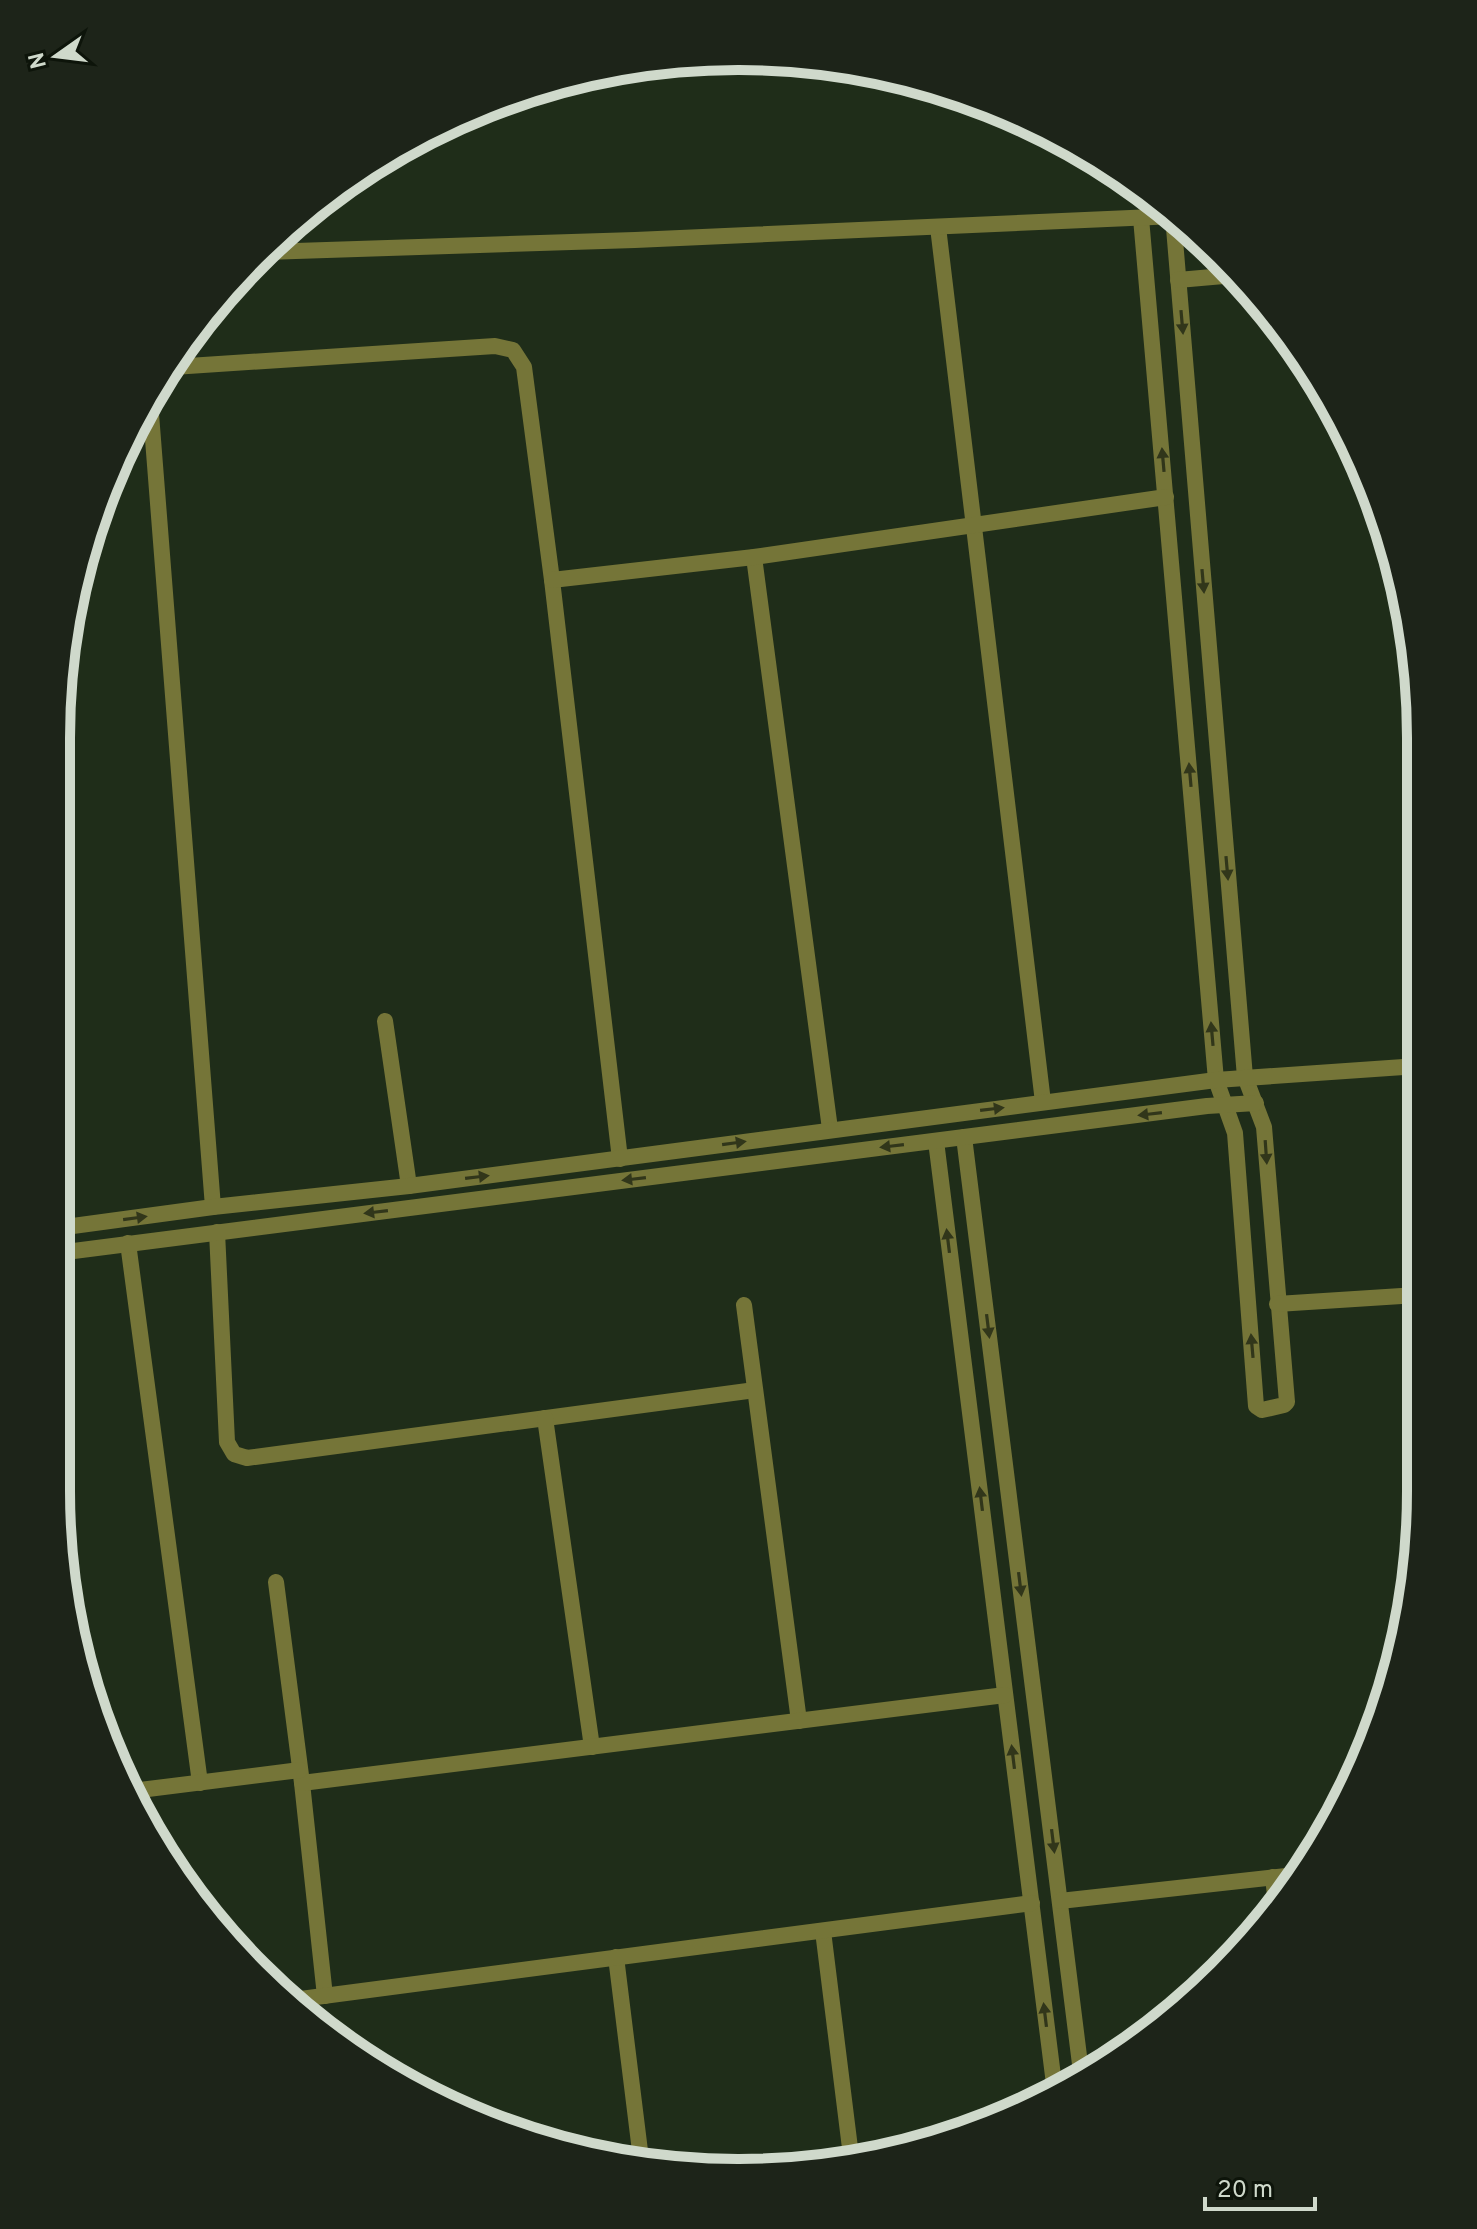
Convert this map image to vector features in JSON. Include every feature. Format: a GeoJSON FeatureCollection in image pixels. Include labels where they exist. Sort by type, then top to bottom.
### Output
{"type":"FeatureCollection","features":[{"type":"Feature","properties":{"kind":"street"},"geometry":{"type":"LineString","coordinates":[[282,251],[1156,217]]}},
{"type":"Feature","properties":{"kind":"street"},"geometry":{"type":"LineString","coordinates":[[1141,218],[1216,1080],[1235,1133],[1256,1406],[1262,1410],[1287,1402],[1264,1127],[1245,1077],[1175,233]]}},
{"type":"Feature","properties":{"kind":"street"},"geometry":{"type":"LineString","coordinates":[[938,227],[1043,1102]]}},
{"type":"Feature","properties":{"kind":"street"},"geometry":{"type":"LineString","coordinates":[[1178,280],[1221,276]]}},
{"type":"Feature","properties":{"kind":"street"},"geometry":{"type":"LineString","coordinates":[[183,366],[495,346],[513,350],[524,367],[620,1159]]}},
{"type":"Feature","properties":{"kind":"street"},"geometry":{"type":"LineString","coordinates":[[151,420],[213,1207]]}},
{"type":"Feature","properties":{"kind":"street"},"geometry":{"type":"LineString","coordinates":[[552,580],[754,557],[1166,497]]}},
{"type":"Feature","properties":{"kind":"street"},"geometry":{"type":"LineString","coordinates":[[754,557],[830,1129]]}},
{"type":"Feature","properties":{"kind":"street"},"geometry":{"type":"LineString","coordinates":[[385,1021],[409,1186]]}},
{"type":"Feature","properties":{"kind":"street"},"geometry":{"type":"LineString","coordinates":[[70,1226],[409,1186],[1216,1080],[1407,1067]]}},
{"type":"Feature","properties":{"kind":"street"},"geometry":{"type":"LineString","coordinates":[[70,1251],[964,1137],[1256,1103]]}},
{"type":"Feature","properties":{"kind":"street"},"geometry":{"type":"LineString","coordinates":[[964,1137],[1080,2065]]}},
{"type":"Feature","properties":{"kind":"street"},"geometry":{"type":"LineString","coordinates":[[936,1141],[1053,2080]]}},
{"type":"Feature","properties":{"kind":"street"},"geometry":{"type":"LineString","coordinates":[[217,1232],[227,1442],[234,1454],[247,1458],[755,1390]]}},
{"type":"Feature","properties":{"kind":"street"},"geometry":{"type":"LineString","coordinates":[[128,1243],[200,1783]]}},
{"type":"Feature","properties":{"kind":"street"},"geometry":{"type":"LineString","coordinates":[[1277,1304],[1407,1296]]}},
{"type":"Feature","properties":{"kind":"street"},"geometry":{"type":"LineString","coordinates":[[744,1305],[799,1721]]}},
{"type":"Feature","properties":{"kind":"street"},"geometry":{"type":"LineString","coordinates":[[545,1418],[592,1747]]}},
{"type":"Feature","properties":{"kind":"street"},"geometry":{"type":"LineString","coordinates":[[276,1582],[325,1996]]}},
{"type":"Feature","properties":{"kind":"street"},"geometry":{"type":"LineString","coordinates":[[141,1790],[592,1747],[1005,1695]]}},
{"type":"Feature","properties":{"kind":"street"},"geometry":{"type":"LineString","coordinates":[[1060,1901],[1284,1876]]}},
{"type":"Feature","properties":{"kind":"street"},"geometry":{"type":"LineString","coordinates":[[1273,1877],[1274,1889]]}},
{"type":"Feature","properties":{"kind":"street"},"geometry":{"type":"LineString","coordinates":[[305,1999],[1032,1903]]}},
{"type":"Feature","properties":{"kind":"street"},"geometry":{"type":"LineString","coordinates":[[823,1931],[850,2149]]}},
{"type":"Feature","properties":{"kind":"street"},"geometry":{"type":"LineString","coordinates":[[616,1957],[640,2151]]}}]}
